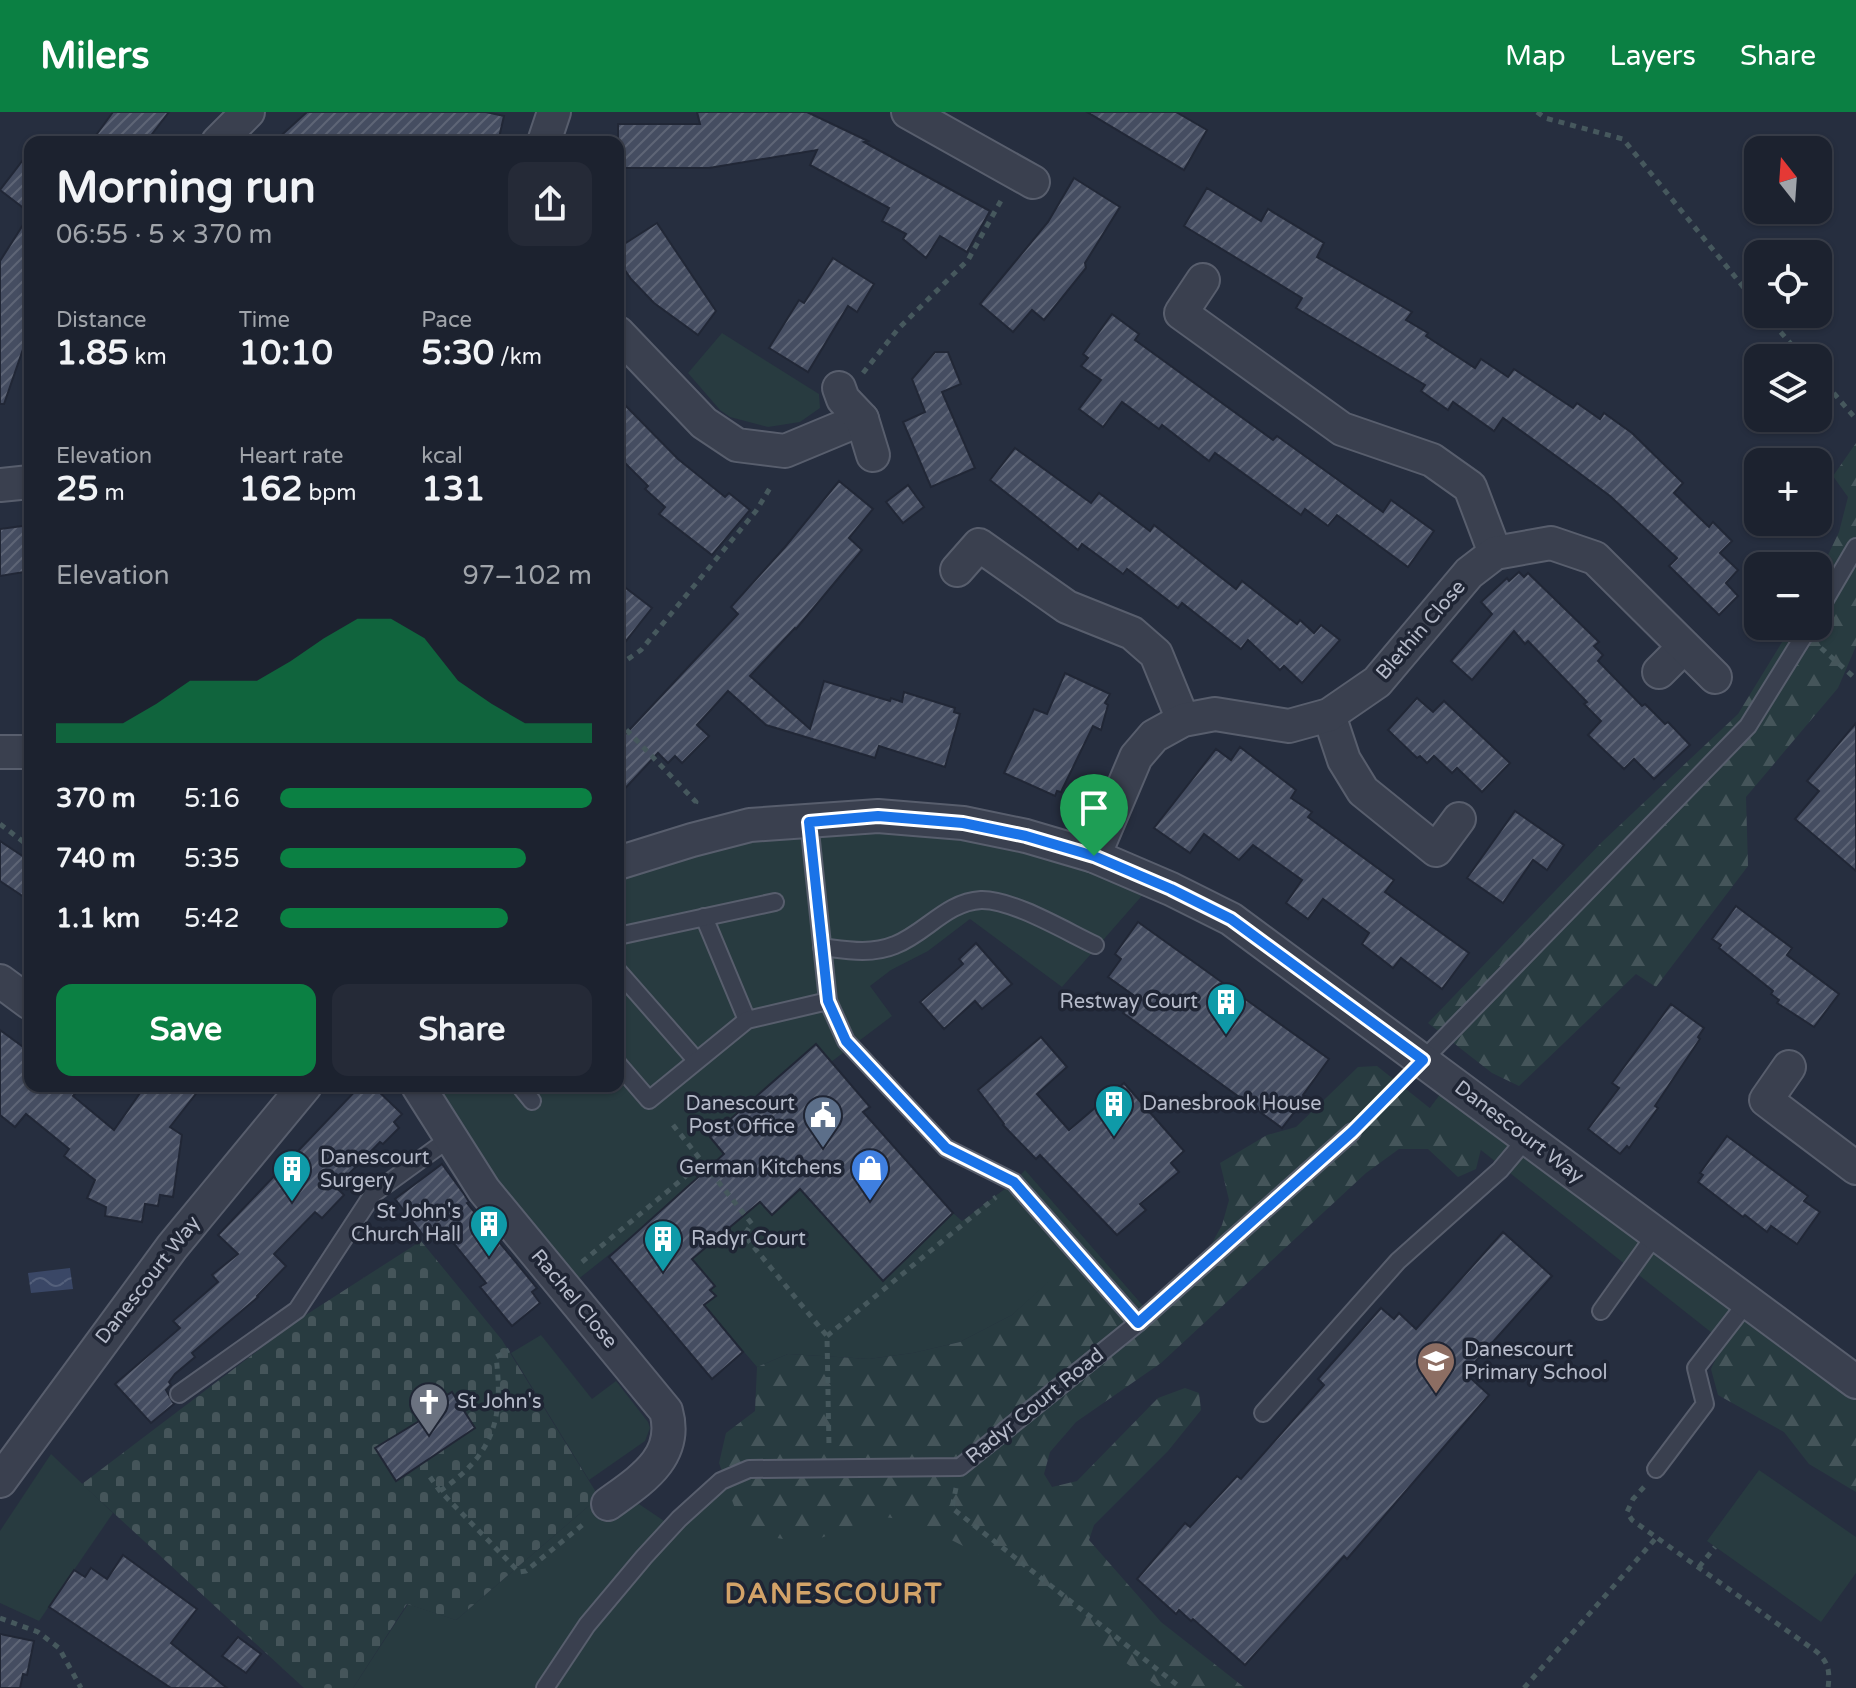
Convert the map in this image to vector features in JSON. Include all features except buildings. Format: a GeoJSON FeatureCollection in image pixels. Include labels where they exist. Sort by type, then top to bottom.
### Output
{"type":"FeatureCollection","features":[{"type":"Feature","properties":{"kind":"street"},"geometry":{"type":"LineString","coordinates":[[224,136],[248,112]]}},
{"type":"Feature","properties":{"kind":"street"},"geometry":{"type":"LineString","coordinates":[[546,136],[554,112]]}},
{"type":"Feature","properties":{"kind":"street"},"geometry":{"type":"LineString","coordinates":[[908,112],[1025,177]]}},
{"type":"Feature","properties":{"kind":"street"},"geometry":{"type":"LineString","coordinates":[[1203,280],[1181,313],[1342,429],[1432,460],[1470,487],[1495,553]]}},
{"type":"Feature","properties":{"kind":"street"},"geometry":{"type":"LineString","coordinates":[[624,339],[704,423],[737,445],[785,451],[848,402],[873,455]]}},
{"type":"Feature","properties":{"kind":"street"},"geometry":{"type":"LineString","coordinates":[[0,485],[24,483]]}},
{"type":"Feature","properties":{"kind":"street","name":"Blethin Close"},"geometry":{"type":"LineString","coordinates":[[1094,856],[1136,757],[1154,736],[1183,720],[1215,714],[1289,726],[1329,715],[1377,682],[1469,573],[1495,553],[1551,543],[1595,558],[1715,677]]}},
{"type":"Feature","properties":{"kind":"street"},"geometry":{"type":"LineString","coordinates":[[957,570],[979,545],[1067,607],[1132,633],[1156,654],[1183,720]]}},
{"type":"Feature","properties":{"kind":"street"},"geometry":{"type":"LineString","coordinates":[[1659,672],[1684,647]]}},
{"type":"Feature","properties":{"kind":"street"},"geometry":{"type":"LineString","coordinates":[[1329,715],[1344,760],[1363,791],[1436,850],[1459,819]]}},
{"type":"Feature","properties":{"kind":"street"},"geometry":{"type":"LineString","coordinates":[[0,752],[24,752]]}},
{"type":"Feature","properties":{"kind":"street","name":"Danescourt Way"},"geometry":{"type":"LineString","coordinates":[[624,861],[750,825],[878,816],[963,823],[1026,836],[1094,856],[1231,919],[1856,1382]]}},
{"type":"Feature","properties":{"kind":"street"},"geometry":{"type":"LineString","coordinates":[[0,981],[24,999]]}},
{"type":"Feature","properties":{"kind":"street"},"geometry":{"type":"LineString","coordinates":[[1789,1067],[1766,1100],[1856,1168]]}},
{"type":"Feature","properties":{"kind":"street","name":"Danescourt Way"},"geometry":{"type":"LineString","coordinates":[[0,1481],[172,1247],[300,1092]]}},
{"type":"Feature","properties":{"kind":"street","name":"Rachel Close"},"geometry":{"type":"LineString","coordinates":[[422,1092],[484,1190],[666,1411],[671,1427],[669,1441],[653,1487],[608,1504]]}},
{"type":"Feature","properties":{"kind":"lane"},"geometry":{"type":"LineString","coordinates":[[1832,588],[1856,547]]}},
{"type":"Feature","properties":{"kind":"lane"},"geometry":{"type":"LineString","coordinates":[[1423,1060],[1748,726],[1802,640]]}},
{"type":"Feature","properties":{"kind":"lane"},"geometry":{"type":"LineString","coordinates":[[809,822],[828,1001],[846,1041],[946,1148],[1014,1182],[1138,1323]]}},
{"type":"Feature","properties":{"kind":"lane"},"geometry":{"type":"LineString","coordinates":[[822,947],[865,952],[895,945],[935,921],[949,908],[982,900],[1016,907],[1095,945]]}},
{"type":"Feature","properties":{"kind":"lane"},"geometry":{"type":"LineString","coordinates":[[624,935],[775,902]]}},
{"type":"Feature","properties":{"kind":"lane"},"geometry":{"type":"LineString","coordinates":[[704,917],[747,1020]]}},
{"type":"Feature","properties":{"kind":"lane"},"geometry":{"type":"LineString","coordinates":[[624,978],[696,1060]]}},
{"type":"Feature","properties":{"kind":"lane"},"geometry":{"type":"LineString","coordinates":[[624,1071],[649,1100],[747,1020],[828,1001]]}},
{"type":"Feature","properties":{"kind":"lane"},"geometry":{"type":"LineString","coordinates":[[525,1092],[532,1101]]}},
{"type":"Feature","properties":{"kind":"lane","name":"Radyr Court Road"},"geometry":{"type":"LineString","coordinates":[[545,1688],[615,1589],[679,1519],[721,1481],[749,1469],[960,1467],[1138,1323],[1352,1132]]}},
{"type":"Feature","properties":{"kind":"lane"},"geometry":{"type":"LineString","coordinates":[[179,1394],[297,1310],[373,1194],[450,1138]]}},
{"type":"Feature","properties":{"kind":"lane"},"geometry":{"type":"LineString","coordinates":[[1263,1413],[1398,1261],[1500,1170],[1527,1138]]}},
{"type":"Feature","properties":{"kind":"lane"},"geometry":{"type":"LineString","coordinates":[[1601,1311],[1656,1234]]}},
{"type":"Feature","properties":{"kind":"lane"},"geometry":{"type":"LineString","coordinates":[[1656,1469],[1705,1404],[1696,1368],[1748,1301]]}},
{"type":"Feature","properties":{"kind":"path"},"geometry":{"type":"LineString","coordinates":[[1537,112],[1545,118],[1623,139],[1744,288]]}},
{"type":"Feature","properties":{"kind":"path"},"geometry":{"type":"LineString","coordinates":[[848,402],[898,329],[968,260],[1025,177]]}},
{"type":"Feature","properties":{"kind":"path"},"geometry":{"type":"LineString","coordinates":[[1777,328],[1791,344]]}},
{"type":"Feature","properties":{"kind":"path"},"geometry":{"type":"LineString","coordinates":[[1832,391],[1856,419]]}},
{"type":"Feature","properties":{"kind":"path"},"geometry":{"type":"LineString","coordinates":[[624,662],[641,650],[756,511],[770,488]]}},
{"type":"Feature","properties":{"kind":"path"},"geometry":{"type":"LineString","coordinates":[[1818,640],[1856,679]]}},
{"type":"Feature","properties":{"kind":"path"},"geometry":{"type":"LineString","coordinates":[[624,727],[696,802],[687,824],[692,840]]}},
{"type":"Feature","properties":{"kind":"path"},"geometry":{"type":"LineString","coordinates":[[0,824],[24,842]]}},
{"type":"Feature","properties":{"kind":"path"},"geometry":{"type":"LineString","coordinates":[[1352,1132],[1423,1060]]}},
{"type":"Feature","properties":{"kind":"path"},"geometry":{"type":"LineString","coordinates":[[673,1125],[752,1224],[744,1235],[827,1336],[829,1453]]}},
{"type":"Feature","properties":{"kind":"path"},"geometry":{"type":"LineString","coordinates":[[560,1280],[703,1162]]}},
{"type":"Feature","properties":{"kind":"path"},"geometry":{"type":"LineString","coordinates":[[827,1336],[1014,1182]]}},
{"type":"Feature","properties":{"kind":"path"},"geometry":{"type":"LineString","coordinates":[[440,1491],[479,1459],[490,1440],[498,1418],[500,1391],[496,1357],[509,1350]]}},
{"type":"Feature","properties":{"kind":"path"},"geometry":{"type":"LineString","coordinates":[[960,1467],[952,1508],[1181,1688]]}},
{"type":"Feature","properties":{"kind":"path"},"geometry":{"type":"LineString","coordinates":[[1656,1469],[1633,1499],[1627,1512],[1632,1520],[1825,1659],[1828,1688]]}},
{"type":"Feature","properties":{"kind":"path"},"geometry":{"type":"LineString","coordinates":[[430,1477],[519,1572],[526,1571],[608,1504]]}},
{"type":"Feature","properties":{"kind":"path"},"geometry":{"type":"LineString","coordinates":[[1524,1688],[1657,1537]]}},
{"type":"Feature","properties":{"kind":"path"},"geometry":{"type":"LineString","coordinates":[[1699,1567],[1715,1547]]}},
{"type":"Feature","properties":{"kind":"path"},"geometry":{"type":"LineString","coordinates":[[0,1618],[38,1632],[59,1648],[81,1688]]}},
{"type":"Feature","properties":{"kind":"green space"},"geometry":{"type":"Polygon","coordinates":[[[722,333],[819,394],[820,408],[800,422],[768,427],[730,417],[720,410],[688,373],[722,333]]]}},
{"type":"Feature","properties":{"kind":"green space"},"geometry":{"type":"Polygon","coordinates":[[[1856,443],[1856,646],[1838,688],[1746,797],[1748,866],[1656,987],[1636,974],[1519,1086],[1492,1073],[1428,1023],[1602,842],[1738,714],[1783,640],[1832,640],[1832,552],[1829,552],[1839,532],[1848,497],[1833,476],[1856,443]]]}},
{"type":"Feature","properties":{"kind":"green space"},"geometry":{"type":"Polygon","coordinates":[[[878,816],[1154,882],[1062,987],[970,919],[928,951],[891,970],[870,986],[892,1016],[831,1062],[816,1045],[710,1137],[754,1189],[751,1193],[771,1214],[800,1189],[883,1281],[953,1213],[962,1221],[1014,1182],[1025,1170],[1144,1307],[1121,1310],[1059,1273],[1012,1315],[960,1342],[869,1359],[788,1354],[757,1367],[704,1305],[715,1296],[710,1289],[715,1286],[692,1259],[735,1223],[697,1178],[666,1205],[671,1212],[644,1227],[567,1288],[422,1092],[624,1092],[624,862],[878,816]]]}},
{"type":"Feature","properties":{"kind":"green space"},"geometry":{"type":"Polygon","coordinates":[[[1377,1066],[1481,1149],[1476,1169],[1458,1177],[1428,1149],[1399,1149],[1366,1173],[1161,1363],[1076,1422],[1050,1452],[1044,1474],[1052,1487],[1077,1481],[1158,1398],[1185,1388],[1199,1393],[1201,1410],[1168,1451],[1094,1525],[1089,1540],[1161,1622],[1245,1688],[1160,1688],[977,1553],[914,1521],[877,1516],[808,1543],[777,1538],[739,1520],[719,1463],[726,1433],[755,1411],[757,1367],[788,1354],[869,1359],[960,1342],[1012,1315],[1058,1273],[1074,1272],[1121,1310],[1144,1307],[1206,1254],[1222,1225],[1229,1200],[1220,1163],[1267,1135],[1296,1127],[1358,1067],[1377,1066]]]}},
{"type":"Feature","properties":{"kind":"green space"},"geometry":{"type":"Polygon","coordinates":[[[1450,1081],[1856,1382],[1856,1447],[1429,1109],[1450,1081]]]}},
{"type":"Feature","properties":{"kind":"green space"},"geometry":{"type":"Polygon","coordinates":[[[421,1241],[502,1340],[599,1497],[456,1620],[407,1604],[353,1688],[304,1688],[82,1484],[298,1320],[421,1241]]]}},
{"type":"Feature","properties":{"kind":"green space"},"geometry":{"type":"Polygon","coordinates":[[[541,1335],[592,1399],[616,1381],[650,1428],[645,1441],[589,1480],[511,1353],[541,1335]]]}},
{"type":"Feature","properties":{"kind":"green space"},"geometry":{"type":"Polygon","coordinates":[[[1751,1336],[1771,1345],[1807,1379],[1856,1411],[1856,1492],[1809,1464],[1784,1432],[1718,1395],[1711,1369],[1718,1354],[1729,1341],[1751,1336]]]}},
{"type":"Feature","properties":{"kind":"green space"},"geometry":{"type":"Polygon","coordinates":[[[51,1454],[113,1513],[39,1621],[0,1603],[0,1531],[51,1454]]]}},
{"type":"Feature","properties":{"kind":"green space"},"geometry":{"type":"Polygon","coordinates":[[[960,1467],[1224,1688],[353,1688],[408,1604],[456,1620],[599,1497],[618,1511],[639,1504],[679,1531],[721,1481],[960,1467]]]}},
{"type":"Feature","properties":{"kind":"green space"},"geometry":{"type":"Polygon","coordinates":[[[1759,1470],[1856,1537],[1856,1573],[1821,1622],[1707,1541],[1759,1470]]]}},
{"type":"Feature","properties":{"kind":"water"},"geometry":{"type":"Polygon","coordinates":[[[70,1268],[73,1289],[31,1293],[28,1273],[70,1268]]]}},
{"type":"Feature","properties":{"kind":"place","name":"Restway Court"},"geometry":{"type":"Point","coordinates":[1226,1036]}},
{"type":"Feature","properties":{"kind":"place","name":"Danesbrook House"},"geometry":{"type":"Point","coordinates":[1114,1138]}},
{"type":"Feature","properties":{"kind":"place","name":"Danescourt Post Office"},"geometry":{"type":"Point","coordinates":[823,1149]}},
{"type":"Feature","properties":{"kind":"place","name":"German Kitchens"},"geometry":{"type":"Point","coordinates":[870,1202]}},
{"type":"Feature","properties":{"kind":"place","name":"Danescourt Surgery"},"geometry":{"type":"Point","coordinates":[292,1203]}},
{"type":"Feature","properties":{"kind":"place","name":"St John's Church Hall"},"geometry":{"type":"Point","coordinates":[489,1258]}},
{"type":"Feature","properties":{"kind":"place","name":"Radyr Court"},"geometry":{"type":"Point","coordinates":[663,1273]}},
{"type":"Feature","properties":{"kind":"place","name":"Danescourt Primary School"},"geometry":{"type":"Point","coordinates":[1436,1395]}},
{"type":"Feature","properties":{"kind":"place","name":"St John's"},"geometry":{"type":"Point","coordinates":[429,1436]}},
{"type":"Feature","properties":{"kind":"district","name":"DANESCOURT"},"geometry":{"type":"Point","coordinates":[834,1594]}},
{"type":"Feature","properties":{"kind":"route"},"geometry":{"type":"LineString","coordinates":[[878,816],[963,823],[1026,836],[1094,856],[1231,919],[1423,1060],[1352,1132],[1138,1323],[1014,1182],[946,1148],[846,1041],[828,1001],[809,822],[878,816]]}}]}
